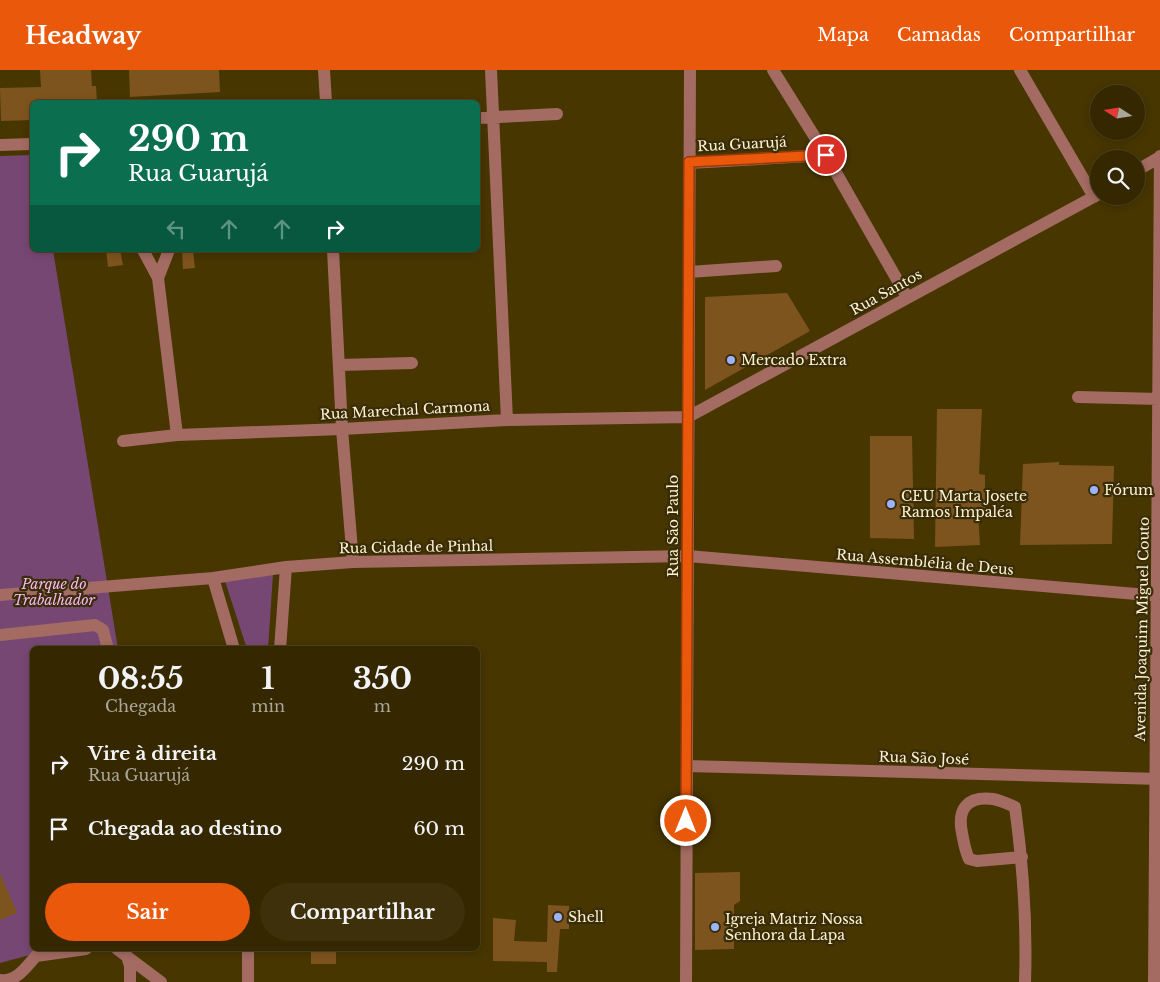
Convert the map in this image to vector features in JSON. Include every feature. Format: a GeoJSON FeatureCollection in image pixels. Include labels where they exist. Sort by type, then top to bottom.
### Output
{"type":"FeatureCollection","features":[{"type":"Feature","properties":{"kind":"street"},"geometry":{"type":"LineString","coordinates":[[324,70],[326,100]]}},
{"type":"Feature","properties":{"kind":"street"},"geometry":{"type":"LineString","coordinates":[[491,70],[507,420]]}},
{"type":"Feature","properties":{"kind":"street","name":"Rua São Paulo"},"geometry":{"type":"LineString","coordinates":[[686,982],[690,70]]}},
{"type":"Feature","properties":{"kind":"street"},"geometry":{"type":"LineString","coordinates":[[774,70],[826,155],[906,297]]}},
{"type":"Feature","properties":{"kind":"street"},"geometry":{"type":"LineString","coordinates":[[1020,70],[1090,185]]}},
{"type":"Feature","properties":{"kind":"street"},"geometry":{"type":"LineString","coordinates":[[480,118],[557,114]]}},
{"type":"Feature","properties":{"kind":"street"},"geometry":{"type":"LineString","coordinates":[[0,145],[30,144]]}},
{"type":"Feature","properties":{"kind":"street","name":"Rua Guarujá"},"geometry":{"type":"LineString","coordinates":[[689,162],[826,155]]}},
{"type":"Feature","properties":{"kind":"street"},"geometry":{"type":"LineString","coordinates":[[1145,166],[1160,157]]}},
{"type":"Feature","properties":{"kind":"street","name":"Avenida Joaquim Miguel Couto"},"geometry":{"type":"LineString","coordinates":[[1154,982],[1158,779],[1160,157]]}},
{"type":"Feature","properties":{"kind":"street","name":"Rua Santos"},"geometry":{"type":"LineString","coordinates":[[688,417],[906,297],[1090,200]]}},
{"type":"Feature","properties":{"kind":"street"},"geometry":{"type":"LineString","coordinates":[[144,252],[158,278],[177,435]]}},
{"type":"Feature","properties":{"kind":"street"},"geometry":{"type":"LineString","coordinates":[[158,278],[168,252]]}},
{"type":"Feature","properties":{"kind":"street"},"geometry":{"type":"LineString","coordinates":[[333,252],[342,429],[353,562]]}},
{"type":"Feature","properties":{"kind":"street"},"geometry":{"type":"LineString","coordinates":[[689,272],[776,266]]}},
{"type":"Feature","properties":{"kind":"street"},"geometry":{"type":"LineString","coordinates":[[339,365],[412,363]]}},
{"type":"Feature","properties":{"kind":"street"},"geometry":{"type":"LineString","coordinates":[[1078,397],[1160,399]]}},
{"type":"Feature","properties":{"kind":"street","name":"Rua Marechal Carmona"},"geometry":{"type":"LineString","coordinates":[[123,441],[177,435],[507,420],[688,417]]}},
{"type":"Feature","properties":{"kind":"street","name":"Rua Assemblélia de Deus"},"geometry":{"type":"LineString","coordinates":[[688,556],[1159,596]]}},
{"type":"Feature","properties":{"kind":"street","name":"Rua Cidade de Pinhal"},"geometry":{"type":"LineString","coordinates":[[0,595],[213,578],[286,567],[353,562],[688,556]]}},
{"type":"Feature","properties":{"kind":"street"},"geometry":{"type":"LineString","coordinates":[[280,646],[286,567]]}},
{"type":"Feature","properties":{"kind":"street"},"geometry":{"type":"LineString","coordinates":[[213,578],[233,646]]}},
{"type":"Feature","properties":{"kind":"street"},"geometry":{"type":"LineString","coordinates":[[0,635],[95,625],[103,630],[107,646]]}},
{"type":"Feature","properties":{"kind":"street","name":"Rua São José"},"geometry":{"type":"LineString","coordinates":[[687,766],[1158,779]]}},
{"type":"Feature","properties":{"kind":"street"},"geometry":{"type":"LineString","coordinates":[[1022,857],[977,861],[970,859],[966,853],[959,820],[963,809],[973,801],[994,799],[1015,807],[1022,857],[1026,948],[1025,982]]}},
{"type":"Feature","properties":{"kind":"street"},"geometry":{"type":"LineString","coordinates":[[0,980],[4,981],[19,976],[37,952],[53,951]]}},
{"type":"Feature","properties":{"kind":"street"},"geometry":{"type":"LineString","coordinates":[[248,951],[248,982]]}},
{"type":"Feature","properties":{"kind":"street"},"geometry":{"type":"LineString","coordinates":[[122,952],[130,966],[130,982]]}},
{"type":"Feature","properties":{"kind":"street"},"geometry":{"type":"LineString","coordinates":[[122,952],[161,982]]}},
{"type":"Feature","properties":{"kind":"green space","name":"Parque do Trabalhador"},"geometry":{"type":"Polygon","coordinates":[[[30,155],[30,252],[53,252],[118,646],[30,646],[30,951],[45,951],[0,963],[0,156],[30,155]]]}},
{"type":"Feature","properties":{"kind":"green space"},"geometry":{"type":"Polygon","coordinates":[[[273,574],[268,646],[246,646],[225,581],[273,574]]]}},
{"type":"Feature","properties":{"kind":"building"},"geometry":{"type":"Polygon","coordinates":[[[40,70],[91,70],[92,86],[96,86],[97,100],[30,100],[30,120],[1,121],[0,88],[41,87],[40,70]]]}},
{"type":"Feature","properties":{"kind":"building"},"geometry":{"type":"Polygon","coordinates":[[[129,70],[219,70],[220,92],[130,97],[129,70]]]}},
{"type":"Feature","properties":{"kind":"building"},"geometry":{"type":"Polygon","coordinates":[[[106,252],[120,252],[123,265],[108,267],[106,252]]]}},
{"type":"Feature","properties":{"kind":"building"},"geometry":{"type":"Polygon","coordinates":[[[182,252],[193,252],[195,268],[183,269],[182,252]]]}},
{"type":"Feature","properties":{"kind":"building","name":"Mercado Extra"},"geometry":{"type":"Polygon","coordinates":[[[787,293],[810,331],[705,390],[705,297],[787,293]]]}},
{"type":"Feature","properties":{"kind":"building"},"geometry":{"type":"Polygon","coordinates":[[[937,409],[982,409],[979,474],[985,475],[985,511],[978,511],[980,545],[935,547],[937,409]]]}},
{"type":"Feature","properties":{"kind":"building","name":"CEU Marta Josete Ramos Impaléa"},"geometry":{"type":"Polygon","coordinates":[[[870,436],[912,436],[914,539],[870,538],[870,436]]]}},
{"type":"Feature","properties":{"kind":"building","name":"Fórum"},"geometry":{"type":"Polygon","coordinates":[[[1059,462],[1059,465],[1114,466],[1112,544],[1020,545],[1023,464],[1059,462]]]}},
{"type":"Feature","properties":{"kind":"building","name":"Igreja Matriz Nossa Senhora da Lapa"},"geometry":{"type":"Polygon","coordinates":[[[740,872],[740,901],[734,905],[734,949],[695,950],[695,873],[740,872]]]}},
{"type":"Feature","properties":{"kind":"building"},"geometry":{"type":"Polygon","coordinates":[[[0,873],[17,913],[0,920],[0,873]]]}},
{"type":"Feature","properties":{"kind":"building","name":"Shell"},"geometry":{"type":"Polygon","coordinates":[[[548,905],[569,906],[569,929],[560,929],[557,972],[547,972],[547,962],[493,961],[493,918],[516,920],[514,941],[547,942],[548,905]]]}},
{"type":"Feature","properties":{"kind":"building"},"geometry":{"type":"Polygon","coordinates":[[[311,951],[336,951],[336,964],[311,964],[311,951]]]}},
{"type":"Feature","properties":{"kind":"place","name":"Mercado Extra"},"geometry":{"type":"Point","coordinates":[731,360]}},
{"type":"Feature","properties":{"kind":"place","name":"Fórum"},"geometry":{"type":"Point","coordinates":[1094,490]}},
{"type":"Feature","properties":{"kind":"place","name":"CEU Marta Josete Ramos Impaléa"},"geometry":{"type":"Point","coordinates":[891,504]}},
{"type":"Feature","properties":{"kind":"place","name":"Shell"},"geometry":{"type":"Point","coordinates":[558,917]}},
{"type":"Feature","properties":{"kind":"place","name":"Igreja Matriz Nossa Senhora da Lapa"},"geometry":{"type":"Point","coordinates":[715,927]}},
{"type":"Feature","properties":{"kind":"route"},"geometry":{"type":"LineString","coordinates":[[686,821],[689,162],[826,155]]}}]}
